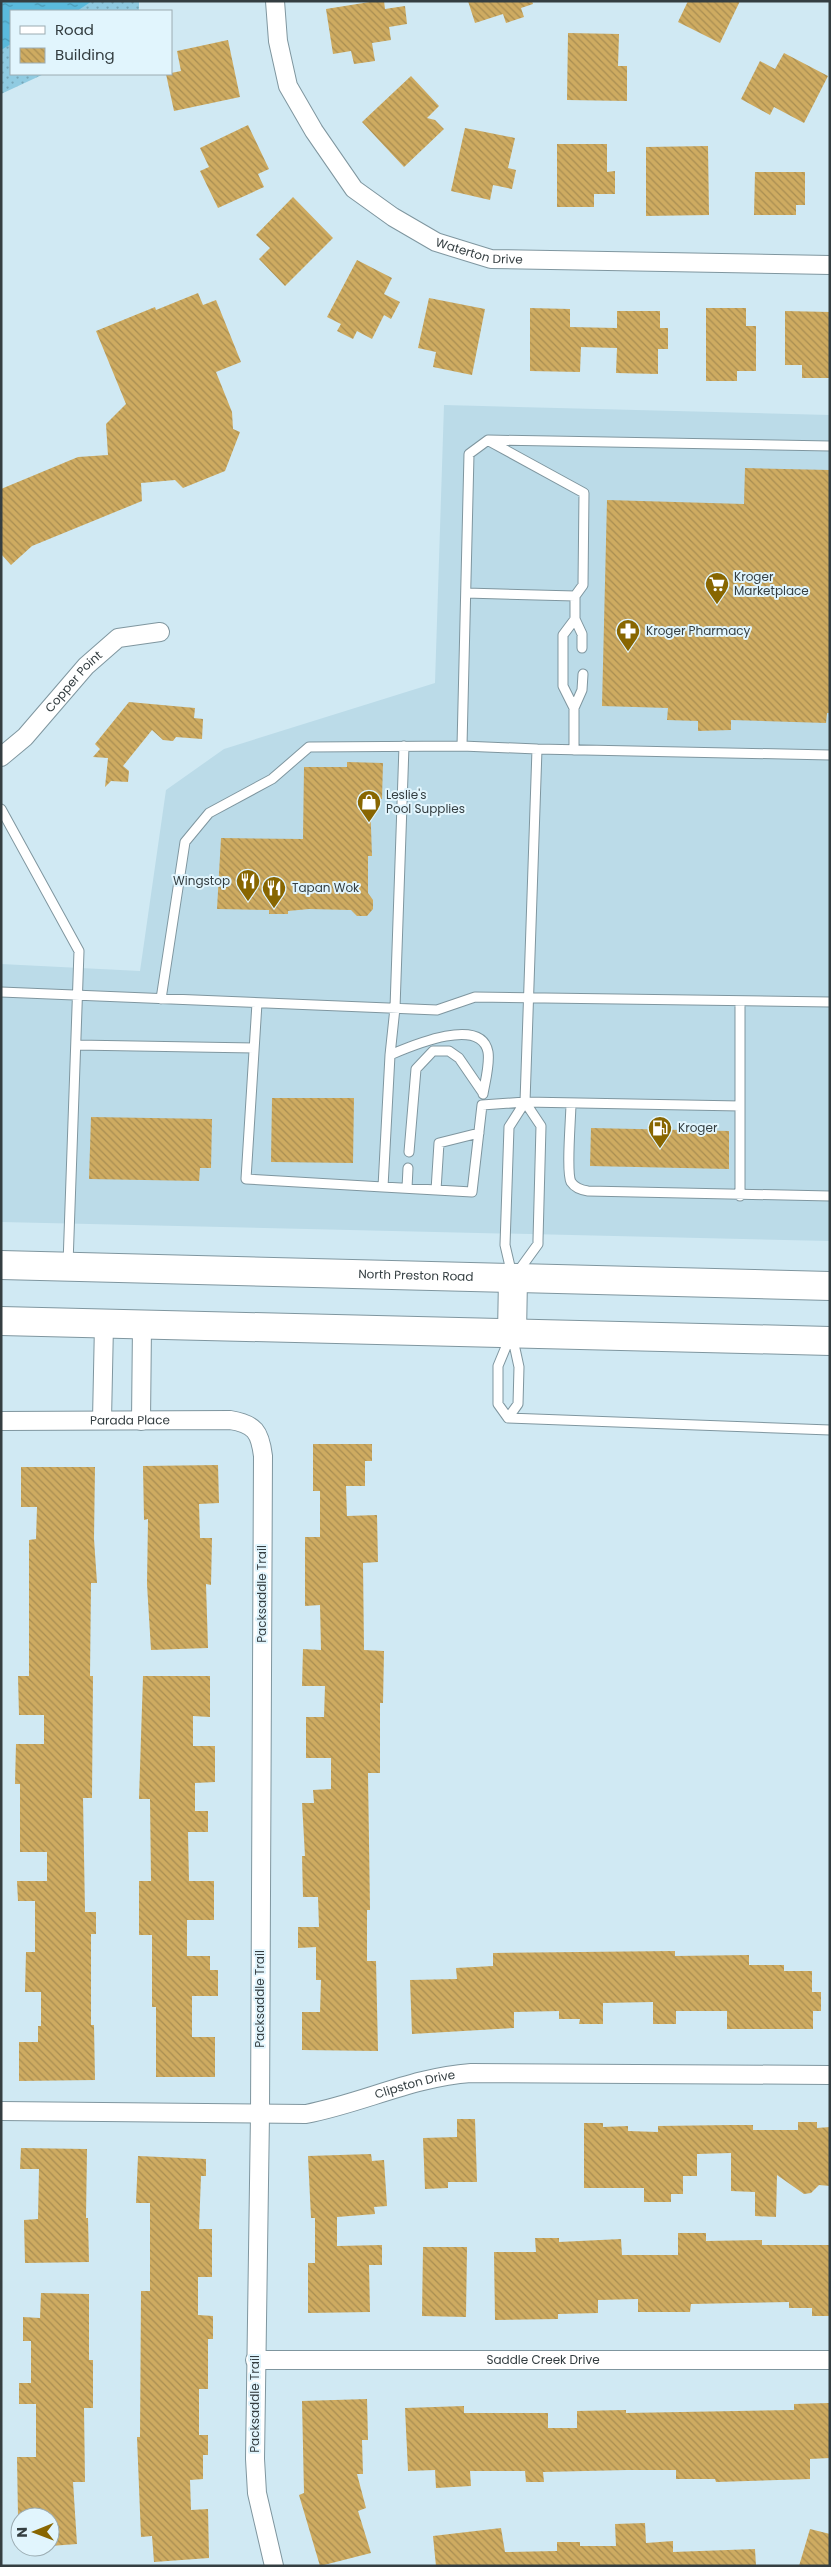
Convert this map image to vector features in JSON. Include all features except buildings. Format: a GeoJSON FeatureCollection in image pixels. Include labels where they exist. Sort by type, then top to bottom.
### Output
{"type":"FeatureCollection","features":[{"type":"Feature","properties":{"kind":"main road","name":"North Preston Road"},"geometry":{"type":"LineString","coordinates":[[1,1265],[830,1286]]}},
{"type":"Feature","properties":{"kind":"main road"},"geometry":{"type":"LineString","coordinates":[[512,1334],[513,1278]]}},
{"type":"Feature","properties":{"kind":"main road"},"geometry":{"type":"LineString","coordinates":[[1,1321],[830,1341]]}},
{"type":"Feature","properties":{"kind":"street","name":"Waterton Drive"},"geometry":{"type":"LineString","coordinates":[[275,1],[278,40],[288,86],[314,131],[354,189],[393,217],[436,242],[490,259],[830,265]]}},
{"type":"Feature","properties":{"kind":"street","name":"Copper Point"},"geometry":{"type":"LineString","coordinates":[[1,757],[25,737],[86,666],[118,638],[160,632]]}},
{"type":"Feature","properties":{"kind":"street"},"geometry":{"type":"LineString","coordinates":[[102,1420],[104,1324]]}},
{"type":"Feature","properties":{"kind":"street"},"geometry":{"type":"LineString","coordinates":[[141,1421],[142,1325]]}},
{"type":"Feature","properties":{"kind":"street","name":"Parada Place"},"geometry":{"type":"LineString","coordinates":[[1,1421],[230,1420],[246,1422],[256,1431]]}},
{"type":"Feature","properties":{"kind":"street","name":"Packsaddle Trail"},"geometry":{"type":"LineString","coordinates":[[256,1431],[261,1441],[263,1456],[260,2114],[255,2360],[257,2493],[274,2566]]}},
{"type":"Feature","properties":{"kind":"street","name":"Clipston Drive"},"geometry":{"type":"LineString","coordinates":[[1,2111],[306,2114],[334,2108],[440,2075],[470,2073],[830,2075]]}},
{"type":"Feature","properties":{"kind":"street","name":"Saddle Creek Drive"},"geometry":{"type":"LineString","coordinates":[[255,2360],[830,2360]]}},
{"type":"Feature","properties":{"kind":"lane"},"geometry":{"type":"LineString","coordinates":[[488,440],[584,493],[582,585],[575,596],[575,619],[582,634],[582,648]]}},
{"type":"Feature","properties":{"kind":"lane"},"geometry":{"type":"LineString","coordinates":[[462,746],[469,454],[488,440],[830,446]]}},
{"type":"Feature","properties":{"kind":"lane"},"geometry":{"type":"LineString","coordinates":[[466,593],[575,596]]}},
{"type":"Feature","properties":{"kind":"lane"},"geometry":{"type":"LineString","coordinates":[[574,708],[563,686],[563,634],[575,619]]}},
{"type":"Feature","properties":{"kind":"lane"},"geometry":{"type":"LineString","coordinates":[[574,750],[574,708],[582,690],[582,674]]}},
{"type":"Feature","properties":{"kind":"lane"},"geometry":{"type":"LineString","coordinates":[[383,1187],[390,1055],[395,1008],[404,746]]}},
{"type":"Feature","properties":{"kind":"lane"},"geometry":{"type":"LineString","coordinates":[[161,999],[185,842],[210,813],[272,779],[309,747],[462,746],[830,755]]}},
{"type":"Feature","properties":{"kind":"lane"},"geometry":{"type":"LineString","coordinates":[[513,1278],[505,1245],[509,1127],[525,1102],[537,749]]}},
{"type":"Feature","properties":{"kind":"lane"},"geometry":{"type":"LineString","coordinates":[[1,809],[79,951],[67,1266]]}},
{"type":"Feature","properties":{"kind":"lane"},"geometry":{"type":"LineString","coordinates":[[1,992],[438,1010],[475,997],[530,996],[830,1002]]}},
{"type":"Feature","properties":{"kind":"lane"},"geometry":{"type":"LineString","coordinates":[[740,1001],[740,1196]]}},
{"type":"Feature","properties":{"kind":"lane"},"geometry":{"type":"LineString","coordinates":[[256,1003],[246,1179],[472,1192],[488,1052],[484,1042],[473,1036],[450,1035],[427,1040],[390,1055]]}},
{"type":"Feature","properties":{"kind":"lane"},"geometry":{"type":"LineString","coordinates":[[76,1045],[254,1048]]}},
{"type":"Feature","properties":{"kind":"lane"},"geometry":{"type":"LineString","coordinates":[[409,1152],[416,1069],[422,1059],[433,1050],[449,1051],[460,1058],[483,1093]]}},
{"type":"Feature","properties":{"kind":"lane"},"geometry":{"type":"LineString","coordinates":[[513,1278],[538,1244],[541,1126],[525,1102]]}},
{"type":"Feature","properties":{"kind":"lane"},"geometry":{"type":"LineString","coordinates":[[482,1105],[525,1102],[740,1106]]}},
{"type":"Feature","properties":{"kind":"lane"},"geometry":{"type":"LineString","coordinates":[[571,1103],[569,1170],[571,1181],[579,1189],[588,1191],[740,1196],[830,1196]]}},
{"type":"Feature","properties":{"kind":"lane"},"geometry":{"type":"LineString","coordinates":[[436,1190],[439,1143],[479,1133]]}},
{"type":"Feature","properties":{"kind":"lane"},"geometry":{"type":"LineString","coordinates":[[407,1188],[408,1168]]}},
{"type":"Feature","properties":{"kind":"lane"},"geometry":{"type":"LineString","coordinates":[[508,1418],[518,1404],[519,1367],[512,1334]]}},
{"type":"Feature","properties":{"kind":"lane"},"geometry":{"type":"LineString","coordinates":[[508,1418],[498,1404],[498,1366],[512,1334]]}},
{"type":"Feature","properties":{"kind":"lane"},"geometry":{"type":"LineString","coordinates":[[508,1418],[830,1430]]}},
{"type":"Feature","properties":{"kind":"shaded area"},"geometry":{"type":"Polygon","coordinates":[[[1,1],[139,1],[139,10],[10,10],[10,75],[42,75],[1,94],[1,1]]]}},
{"type":"Feature","properties":{"kind":"shaded area"},"geometry":{"type":"Polygon","coordinates":[[[444,405],[830,415],[830,1241],[1,1222],[1,964],[140,971],[166,790],[224,749],[435,683],[444,405]]]}},
{"type":"Feature","properties":{"kind":"water"},"geometry":{"type":"Polygon","coordinates":[[[1,1],[92,1],[78,10],[10,10],[10,45],[1,50],[1,1]]]}},
{"type":"Feature","properties":{"kind":"place","name":"Kroger Marketplace"},"geometry":{"type":"Point","coordinates":[717,605]}},
{"type":"Feature","properties":{"kind":"place","name":"Kroger Pharmacy"},"geometry":{"type":"Point","coordinates":[628,652]}},
{"type":"Feature","properties":{"kind":"place","name":"Leslie's Pool Supplies"},"geometry":{"type":"Point","coordinates":[369,823]}},
{"type":"Feature","properties":{"kind":"place","name":"Wingstop"},"geometry":{"type":"Point","coordinates":[248,902]}},
{"type":"Feature","properties":{"kind":"place","name":"Tapan Wok"},"geometry":{"type":"Point","coordinates":[274,909]}},
{"type":"Feature","properties":{"kind":"place","name":"Kroger"},"geometry":{"type":"Point","coordinates":[660,1149]}}]}
